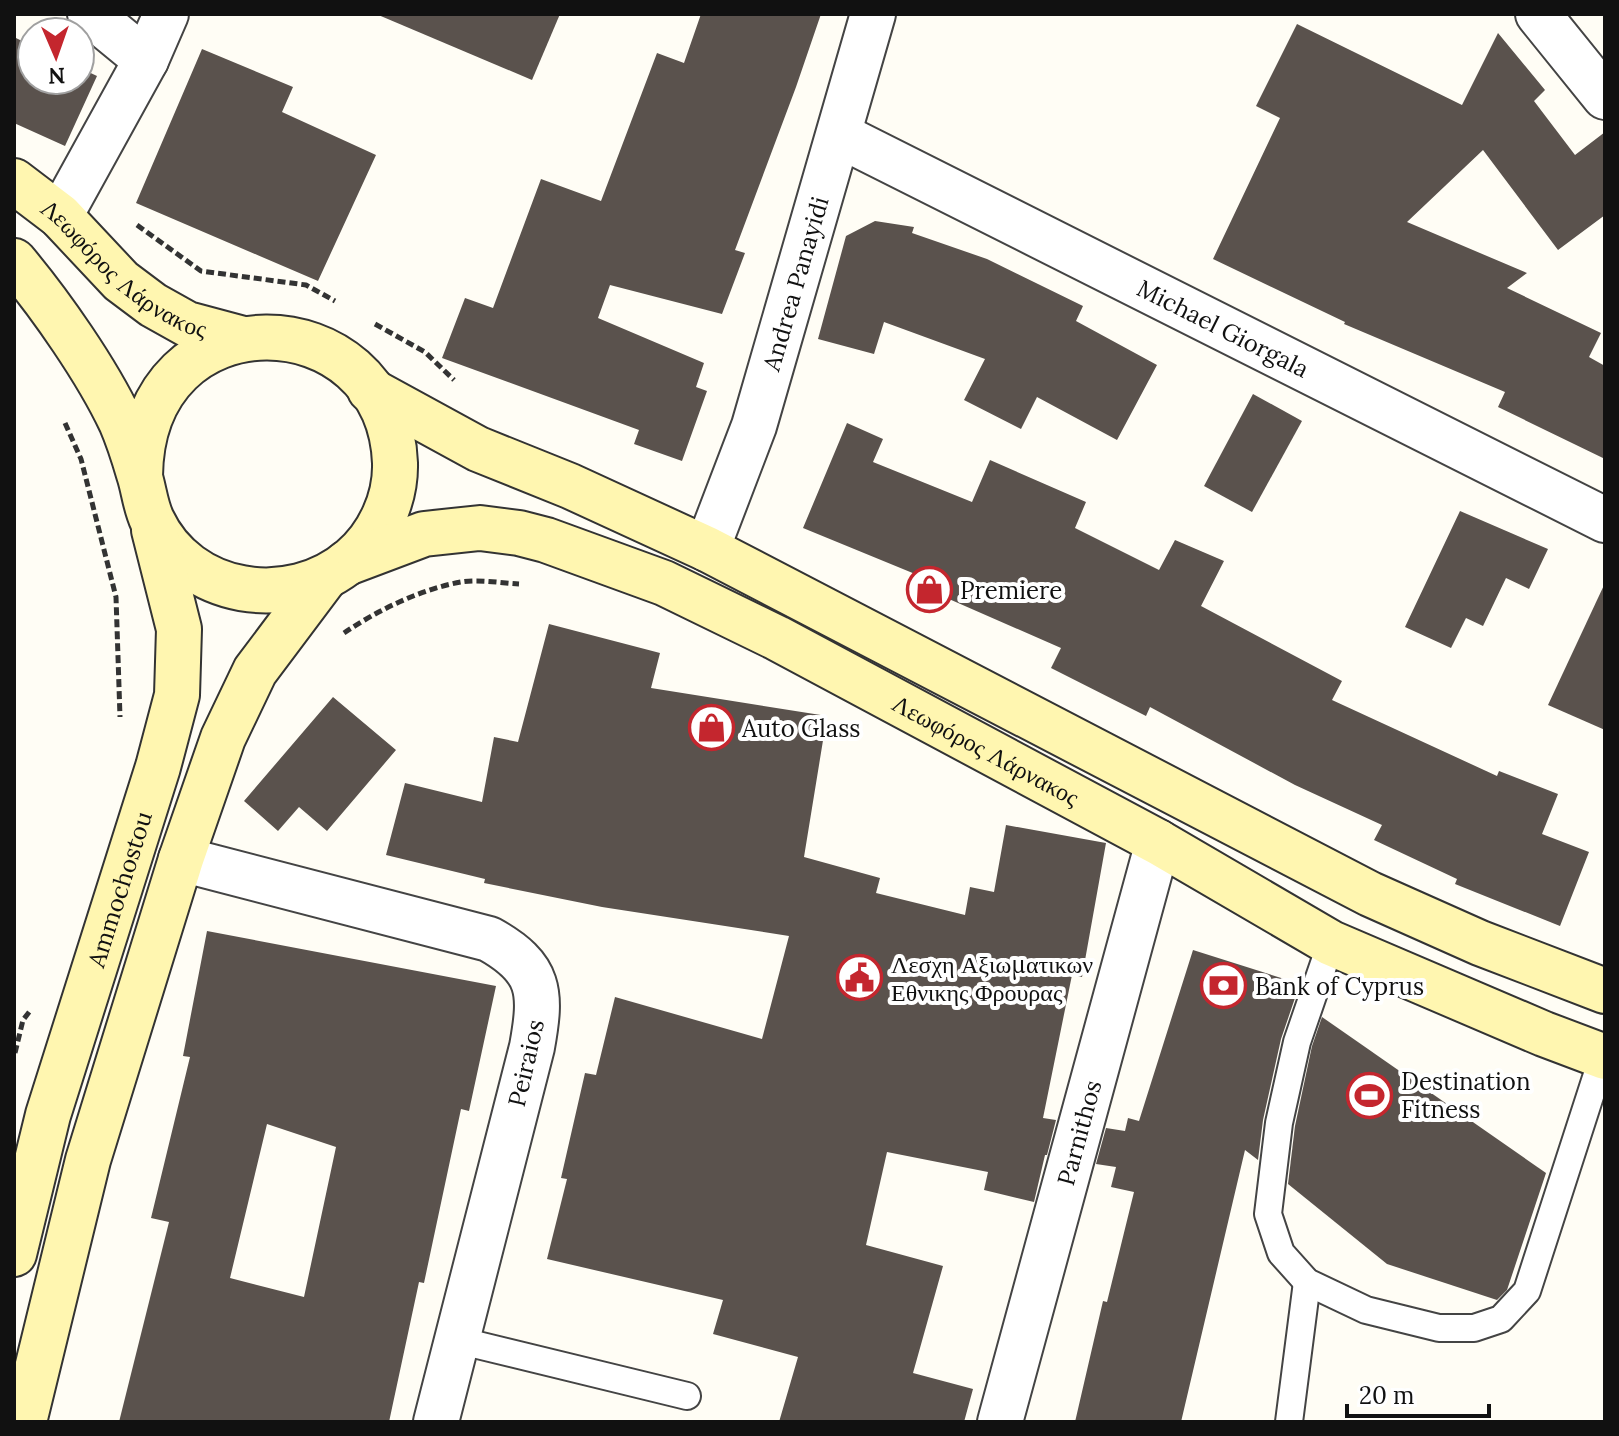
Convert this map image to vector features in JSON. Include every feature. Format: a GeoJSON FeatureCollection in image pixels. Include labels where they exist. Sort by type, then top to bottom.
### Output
{"type":"FeatureCollection","features":[{"type":"Feature","properties":{"kind":"main road","name":"Λεωφόρος Λάρνακος"},"geometry":{"type":"LineString","coordinates":[[14,181],[60,216],[121,281],[153,305],[187,324],[243,339]]}},
{"type":"Feature","properties":{"kind":"main road","name":"Λεωφόρος Λάρνακος"},"geometry":{"type":"LineString","coordinates":[[14,261],[47,303],[121,423],[152,520],[178,556],[195,571],[237,588],[281,591],[424,534],[480,528],[546,540],[664,583],[777,638],[1158,842],[1331,943],[1604,1057]]}},
{"type":"Feature","properties":{"kind":"main road","name":"Λεωφόρος Λάρνακος"},"geometry":{"type":"LineString","coordinates":[[140,476],[140,447],[147,420],[159,396],[176,374],[198,356],[243,339],[267,337],[291,339],[335,356],[355,371],[386,418],[394,449],[395,471],[384,515],[374,534],[336,571]]}},
{"type":"Feature","properties":{"kind":"main road","name":"Λεωφόρος Λάρνακος"},"geometry":{"type":"LineString","coordinates":[[370,390],[478,449],[570,486],[707,549],[1370,894],[1480,943],[1605,991]]}},
{"type":"Feature","properties":{"kind":"main road","name":"Ammochostou"},"geometry":{"type":"LineString","coordinates":[[14,1254],[48,1115],[158,767],[177,695],[179,629],[152,520]]}},
{"type":"Feature","properties":{"kind":"main road","name":"Ammochostou"},"geometry":{"type":"LineString","coordinates":[[24,1422],[88,1160],[181,859],[223,738],[255,671],[336,571]]}},
{"type":"Feature","properties":{"kind":"street"},"geometry":{"type":"LineString","coordinates":[[90,14],[146,60]]}},
{"type":"Feature","properties":{"kind":"street"},"geometry":{"type":"LineString","coordinates":[[60,216],[146,60],[166,14]]}},
{"type":"Feature","properties":{"kind":"street","name":"Andrea Panayidi"},"geometry":{"type":"LineString","coordinates":[[707,549],[754,426],[873,14]]}},
{"type":"Feature","properties":{"kind":"street"},"geometry":{"type":"LineString","coordinates":[[1538,14],[1605,97]]}},
{"type":"Feature","properties":{"kind":"street","name":"Michael Giorgala"},"geometry":{"type":"LineString","coordinates":[[839,135],[1605,520]]}},
{"type":"Feature","properties":{"kind":"street","name":"Parnithos"},"geometry":{"type":"LineString","coordinates":[[1000,1422],[1158,842]]}},
{"type":"Feature","properties":{"kind":"street","name":"Peiraios"},"geometry":{"type":"LineString","coordinates":[[181,859],[489,939],[515,953],[534,982],[539,1010],[532,1047],[436,1422]]}},
{"type":"Feature","properties":{"kind":"lane"},"geometry":{"type":"LineString","coordinates":[[1331,943],[1297,1042],[1279,1123],[1268,1214],[1281,1253],[1307,1282],[1366,1310],[1439,1328],[1474,1328],[1501,1319],[1527,1291],[1604,1057]]}},
{"type":"Feature","properties":{"kind":"lane"},"geometry":{"type":"LineString","coordinates":[[1289,1422],[1307,1282]]}},
{"type":"Feature","properties":{"kind":"lane"},"geometry":{"type":"LineString","coordinates":[[457,1340],[687,1396]]}},
{"type":"Feature","properties":{"kind":"path"},"geometry":{"type":"LineString","coordinates":[[64,420],[81,459],[116,597],[120,719]]}},
{"type":"Feature","properties":{"kind":"path"},"geometry":{"type":"LineString","coordinates":[[337,638],[363,620],[414,596],[463,582],[524,584]]}},
{"type":"Feature","properties":{"kind":"building"},"geometry":{"type":"Polygon","coordinates":[[[376,14],[560,14],[532,80],[376,14]]]}},
{"type":"Feature","properties":{"kind":"building"},"geometry":{"type":"Polygon","coordinates":[[[701,14],[821,14],[735,250],[745,253],[722,314],[610,285],[598,318],[704,363],[696,387],[707,391],[682,461],[634,444],[639,430],[442,358],[465,298],[493,308],[541,179],[601,201],[657,53],[684,63],[701,14]]]}},
{"type":"Feature","properties":{"kind":"building"},"geometry":{"type":"Polygon","coordinates":[[[1297,24],[1462,105],[1498,33],[1545,90],[1534,101],[1575,155],[1605,132],[1605,215],[1558,250],[1483,150],[1407,222],[1527,273],[1507,288],[1601,333],[1589,357],[1605,366],[1605,459],[1498,407],[1505,392],[1344,324],[1213,259],[1280,118],[1256,106],[1297,24]]]}},
{"type":"Feature","properties":{"kind":"building"},"geometry":{"type":"Polygon","coordinates":[[[14,37],[16,96],[88,96],[65,146],[14,123],[14,37]]]}},
{"type":"Feature","properties":{"kind":"building"},"geometry":{"type":"Polygon","coordinates":[[[202,49],[293,87],[282,112],[376,155],[318,281],[136,203],[202,49]]]}},
{"type":"Feature","properties":{"kind":"building"},"geometry":{"type":"Polygon","coordinates":[[[875,221],[914,227],[912,233],[987,259],[1083,306],[1076,321],[1157,365],[1117,440],[1037,397],[1021,429],[964,400],[985,359],[884,322],[874,354],[818,339],[846,236],[875,221]]]}},
{"type":"Feature","properties":{"kind":"building"},"geometry":{"type":"Polygon","coordinates":[[[1253,394],[1302,421],[1252,512],[1204,486],[1253,394]]]}},
{"type":"Feature","properties":{"kind":"building"},"geometry":{"type":"Polygon","coordinates":[[[847,423],[883,439],[873,462],[972,502],[990,460],[1086,502],[1075,528],[1159,570],[1175,540],[1224,561],[1201,606],[1342,681],[1332,700],[1497,776],[1499,771],[1558,794],[1542,834],[1589,852],[1560,926],[1455,884],[1457,879],[1374,840],[1382,825],[1295,785],[1150,707],[1146,716],[1051,668],[1061,648],[933,592],[937,583],[803,528],[847,423]]]}},
{"type":"Feature","properties":{"kind":"building"},"geometry":{"type":"Polygon","coordinates":[[[1460,511],[1548,549],[1529,589],[1506,578],[1483,626],[1466,618],[1451,648],[1405,627],[1460,511]]]}},
{"type":"Feature","properties":{"kind":"building"},"geometry":{"type":"Polygon","coordinates":[[[1605,583],[1605,730],[1548,705],[1605,583]]]}},
{"type":"Feature","properties":{"kind":"building"},"geometry":{"type":"Polygon","coordinates":[[[549,624],[660,653],[651,688],[827,716],[804,857],[880,878],[876,893],[965,915],[970,887],[994,892],[1006,825],[1106,843],[1082,977],[1072,975],[1043,1118],[1056,1120],[1034,1202],[984,1190],[988,1172],[887,1152],[866,1245],[943,1266],[913,1373],[973,1389],[964,1422],[779,1422],[798,1357],[713,1334],[723,1300],[547,1259],[567,1179],[561,1178],[585,1073],[596,1075],[615,997],[762,1039],[789,936],[602,907],[484,883],[485,879],[386,855],[405,783],[482,802],[494,737],[518,742],[549,624]]]}},
{"type":"Feature","properties":{"kind":"building"},"geometry":{"type":"Polygon","coordinates":[[[333,697],[396,750],[327,831],[299,807],[278,831],[244,801],[333,697]]]}},
{"type":"Feature","properties":{"kind":"building"},"geometry":{"type":"Polygon","coordinates":[[[207,931],[496,986],[469,1111],[461,1109],[424,1283],[419,1282],[389,1422],[119,1422],[169,1222],[151,1218],[190,1057],[183,1056],[207,931]],[[267,1124],[230,1278],[304,1297],[336,1147],[267,1124]]]}},
{"type":"Feature","properties":{"kind":"building"},"geometry":{"type":"Polygon","coordinates":[[[1193,950],[1294,982],[1290,994],[1295,998],[1281,1039],[1263,1120],[1258,1160],[1245,1150],[1181,1422],[1075,1422],[1103,1301],[1107,1302],[1134,1192],[1111,1187],[1116,1167],[1096,1164],[1106,1128],[1125,1131],[1128,1118],[1139,1121],[1193,950]]]}},
{"type":"Feature","properties":{"kind":"building","name":"Destination Fitness"},"geometry":{"type":"Polygon","coordinates":[[[1322,1017],[1546,1173],[1507,1290],[1497,1300],[1387,1264],[1288,1184],[1295,1126],[1312,1046],[1322,1017]]]}},
{"type":"Feature","properties":{"kind":"place","name":"Premiere"},"geometry":{"type":"Point","coordinates":[929,590]}},
{"type":"Feature","properties":{"kind":"place","name":"Auto Glass"},"geometry":{"type":"Point","coordinates":[711,728]}},
{"type":"Feature","properties":{"kind":"place","name":"Λεσχη Αξιωματικων Εθνικης Φρουρας"},"geometry":{"type":"Point","coordinates":[860,978]}},
{"type":"Feature","properties":{"kind":"place","name":"Bank of Cyprus"},"geometry":{"type":"Point","coordinates":[1224,986]}},
{"type":"Feature","properties":{"kind":"place","name":"Destination Fitness"},"geometry":{"type":"Point","coordinates":[1370,1095]}}]}
